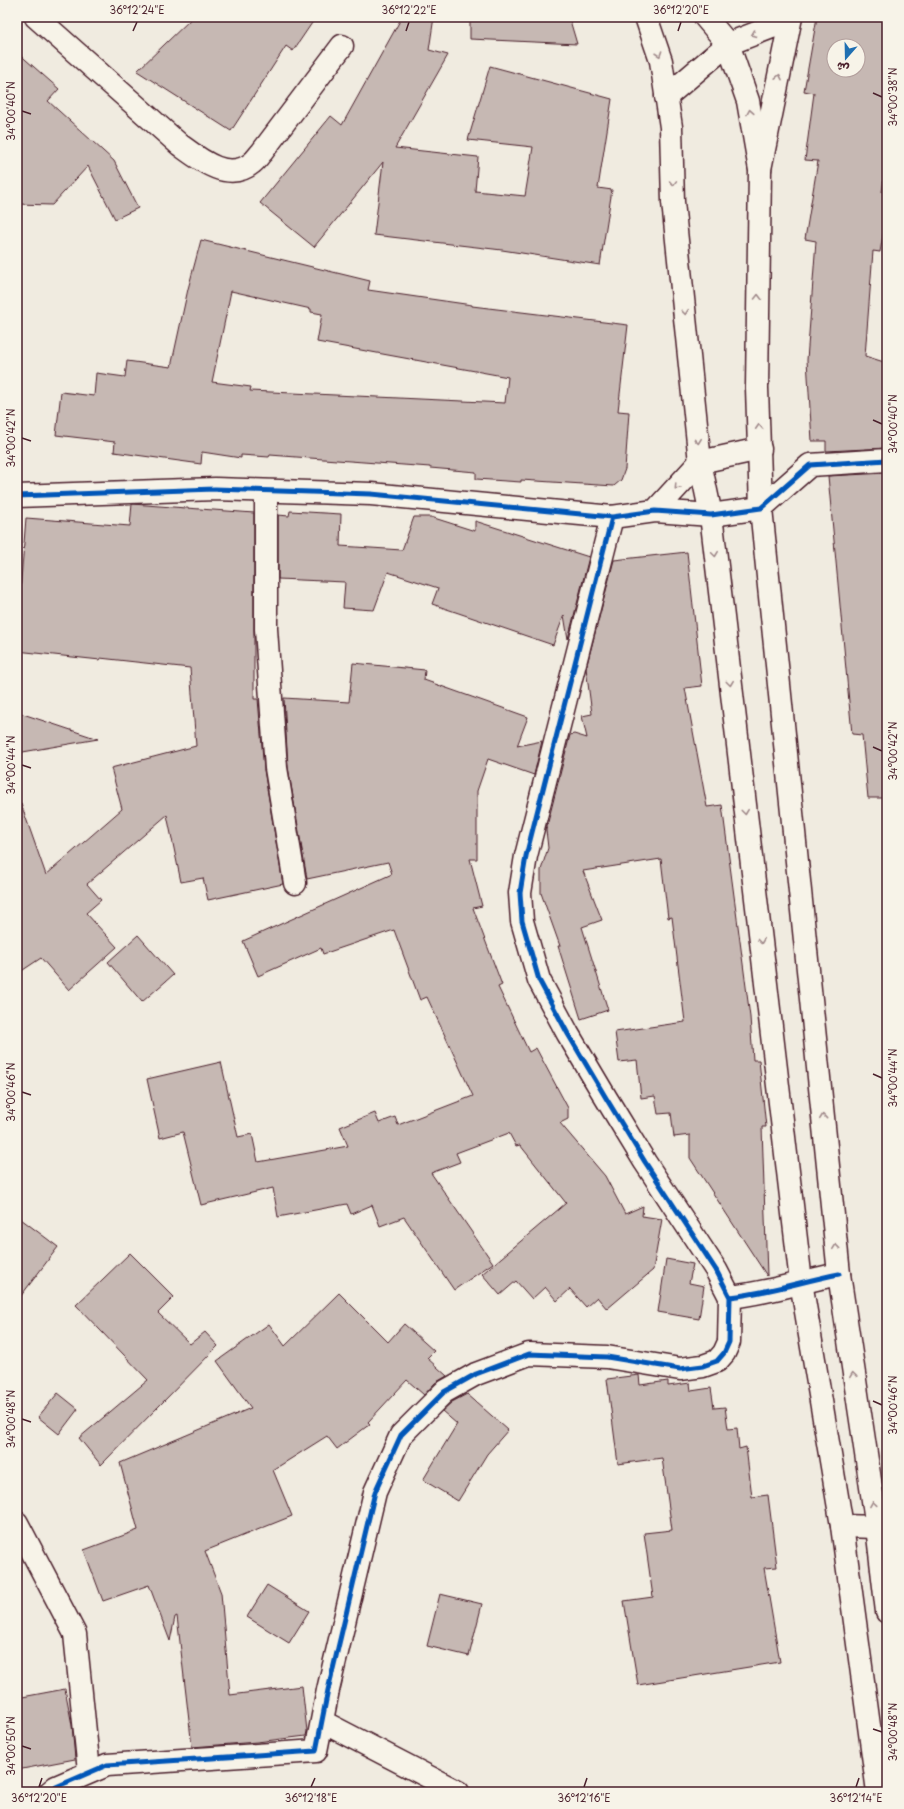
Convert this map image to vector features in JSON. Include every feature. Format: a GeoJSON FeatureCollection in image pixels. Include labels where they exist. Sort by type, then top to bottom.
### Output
{"type":"FeatureCollection","features":[{"type":"Feature","properties":{"kind":"street"},"geometry":{"type":"LineString","coordinates":[[36,17],[180,145],[205,164],[215,168],[233,170],[251,164],[262,152],[342,46]]}},
{"type":"Feature","properties":{"kind":"street"},"geometry":{"type":"LineString","coordinates":[[646,17],[661,61],[671,127],[673,202],[700,462],[711,515],[801,1282],[842,1526],[878,1792]]}},
{"type":"Feature","properties":{"kind":"street"},"geometry":{"type":"LineString","coordinates":[[705,17],[728,44],[748,100],[760,170],[757,388],[761,508],[839,1274],[882,1530],[887,1612]]}},
{"type":"Feature","properties":{"kind":"street"},"geometry":{"type":"LineString","coordinates":[[666,98],[728,44],[791,19]]}},
{"type":"Feature","properties":{"kind":"street"},"geometry":{"type":"LineString","coordinates":[[760,170],[791,19]]}},
{"type":"Feature","properties":{"kind":"street"},"geometry":{"type":"LineString","coordinates":[[655,511],[700,462],[760,449]]}},
{"type":"Feature","properties":{"kind":"street"},"geometry":{"type":"LineString","coordinates":[[17,496],[215,489],[266,492],[371,494],[612,517],[655,511],[711,515],[761,508],[810,465],[887,460]]}},
{"type":"Feature","properties":{"kind":"street"},"geometry":{"type":"LineString","coordinates":[[266,492],[267,644],[276,768],[295,883]]}},
{"type":"Feature","properties":{"kind":"street"},"geometry":{"type":"LineString","coordinates":[[50,1792],[56,1786],[107,1764],[316,1751],[323,1722],[328,1690],[375,1492],[401,1435],[444,1392],[476,1374],[529,1354],[607,1358],[680,1368],[703,1366],[717,1361],[724,1353],[729,1342],[730,1297],[716,1270],[645,1162],[568,1034],[539,980],[522,921],[520,893],[526,856],[612,517]]}},
{"type":"Feature","properties":{"kind":"street"},"geometry":{"type":"LineString","coordinates":[[730,1297],[764,1293],[801,1282],[839,1274]]}},
{"type":"Feature","properties":{"kind":"street"},"geometry":{"type":"LineString","coordinates":[[17,1523],[75,1634],[89,1771]]}},
{"type":"Feature","properties":{"kind":"street"},"geometry":{"type":"LineString","coordinates":[[842,1526],[882,1530]]}},
{"type":"Feature","properties":{"kind":"street"},"geometry":{"type":"LineString","coordinates":[[323,1722],[458,1792]]}},
{"type":"Feature","properties":{"kind":"building"},"geometry":{"type":"Polygon","coordinates":[[[193,17],[316,17],[293,51],[286,46],[231,131],[137,71],[193,17]]]}},
{"type":"Feature","properties":{"kind":"building"},"geometry":{"type":"Polygon","coordinates":[[[402,17],[434,17],[429,50],[448,55],[395,148],[478,157],[475,191],[525,196],[533,147],[468,140],[490,66],[612,99],[598,188],[612,190],[600,265],[502,250],[374,235],[383,162],[314,247],[260,203],[331,116],[342,125],[402,17]]]}},
{"type":"Feature","properties":{"kind":"building"},"geometry":{"type":"Polygon","coordinates":[[[470,17],[569,17],[577,44],[470,39],[470,17]]]}},
{"type":"Feature","properties":{"kind":"building"},"geometry":{"type":"Polygon","coordinates":[[[817,17],[887,17],[887,156],[882,192],[887,192],[887,213],[880,252],[873,251],[865,356],[887,363],[887,448],[826,451],[826,441],[812,441],[807,360],[816,241],[805,239],[818,161],[805,160],[814,93],[804,91],[817,17]]]}},
{"type":"Feature","properties":{"kind":"building"},"geometry":{"type":"Polygon","coordinates":[[[17,52],[59,89],[48,101],[114,161],[138,208],[115,219],[88,166],[52,205],[17,204],[17,52]]]}},
{"type":"Feature","properties":{"kind":"building"},"geometry":{"type":"Polygon","coordinates":[[[201,240],[370,281],[368,290],[472,306],[628,325],[618,411],[629,412],[625,469],[621,480],[614,486],[521,480],[521,482],[476,479],[476,472],[430,467],[270,455],[269,457],[241,455],[241,458],[202,452],[201,464],[114,452],[115,442],[56,435],[61,392],[94,396],[96,373],[125,377],[127,361],[171,367],[188,289],[201,240]],[[231,291],[212,382],[251,387],[250,391],[505,403],[508,377],[317,342],[322,314],[311,312],[311,309],[231,291]]]}},
{"type":"Feature","properties":{"kind":"building"},"geometry":{"type":"Polygon","coordinates":[[[887,473],[887,798],[868,798],[862,735],[852,734],[828,476],[887,473]]]}},
{"type":"Feature","properties":{"kind":"building"},"geometry":{"type":"Polygon","coordinates":[[[132,504],[254,513],[254,699],[258,699],[264,770],[283,884],[208,900],[203,878],[181,882],[167,815],[87,884],[101,900],[86,913],[117,947],[69,990],[41,958],[17,974],[17,805],[21,804],[46,875],[122,809],[111,768],[196,746],[190,668],[17,651],[17,630],[26,518],[130,526],[132,504]]]}},
{"type":"Feature","properties":{"kind":"building"},"geometry":{"type":"Polygon","coordinates":[[[290,511],[341,514],[340,546],[402,550],[414,517],[431,517],[475,531],[475,521],[589,557],[568,639],[564,615],[553,645],[432,604],[438,588],[388,572],[374,610],[343,608],[345,582],[278,579],[278,515],[289,516],[290,511]]]}},
{"type":"Feature","properties":{"kind":"building"},"geometry":{"type":"Polygon","coordinates":[[[687,552],[702,686],[685,688],[707,807],[722,805],[750,1017],[753,1060],[759,1060],[766,1127],[762,1127],[767,1276],[690,1158],[690,1135],[674,1137],[671,1113],[658,1114],[655,1096],[641,1098],[637,1060],[619,1062],[615,1032],[685,1022],[672,917],[668,918],[661,859],[583,871],[602,920],[582,927],[608,1010],[581,1019],[558,946],[560,946],[541,893],[541,870],[548,848],[546,830],[570,735],[574,734],[587,738],[582,716],[592,714],[586,668],[614,560],[687,552]]]}},
{"type":"Feature","properties":{"kind":"building"},"geometry":{"type":"Polygon","coordinates":[[[353,663],[425,670],[424,680],[528,717],[517,746],[542,741],[534,775],[488,759],[477,791],[477,859],[470,859],[482,906],[473,908],[502,985],[498,987],[529,1052],[536,1048],[568,1108],[568,1119],[560,1123],[605,1176],[625,1214],[643,1206],[642,1216],[662,1219],[653,1270],[607,1309],[597,1297],[586,1307],[570,1289],[557,1301],[545,1287],[532,1299],[516,1281],[500,1295],[482,1274],[566,1203],[520,1145],[516,1146],[509,1133],[456,1153],[460,1162],[431,1173],[493,1263],[454,1290],[404,1217],[380,1226],[372,1205],[351,1214],[347,1204],[278,1217],[273,1188],[201,1205],[183,1132],[160,1138],[147,1079],[221,1062],[238,1137],[252,1134],[258,1162],[348,1146],[340,1127],[375,1113],[379,1123],[395,1117],[398,1125],[473,1096],[427,997],[420,1000],[394,930],[323,954],[321,948],[258,976],[243,941],[392,874],[388,862],[307,879],[288,767],[284,698],[349,702],[353,663]]]}},
{"type":"Feature","properties":{"kind":"building"},"geometry":{"type":"Polygon","coordinates":[[[17,712],[98,739],[17,753],[17,712]]]}},
{"type":"Feature","properties":{"kind":"building"},"geometry":{"type":"Polygon","coordinates":[[[138,935],[173,975],[142,1002],[108,962],[138,935]]]}},
{"type":"Feature","properties":{"kind":"building"},"geometry":{"type":"Polygon","coordinates":[[[17,1216],[58,1247],[17,1301],[17,1216]]]}},
{"type":"Feature","properties":{"kind":"building"},"geometry":{"type":"Polygon","coordinates":[[[130,1253],[174,1297],[158,1313],[190,1344],[205,1332],[218,1346],[101,1465],[79,1438],[148,1380],[76,1305],[130,1253]]]}},
{"type":"Feature","properties":{"kind":"building"},"geometry":{"type":"Polygon","coordinates":[[[666,1259],[693,1264],[689,1283],[704,1286],[699,1319],[658,1312],[666,1259]]]}},
{"type":"Feature","properties":{"kind":"building"},"geometry":{"type":"Polygon","coordinates":[[[339,1293],[388,1342],[404,1324],[434,1351],[427,1358],[447,1376],[435,1383],[424,1395],[407,1380],[368,1422],[370,1424],[337,1449],[327,1436],[273,1470],[292,1516],[205,1551],[221,1593],[230,1695],[302,1686],[307,1731],[306,1736],[257,1742],[192,1747],[177,1616],[175,1617],[170,1641],[149,1585],[103,1601],[84,1550],[138,1530],[120,1463],[251,1408],[217,1361],[269,1324],[285,1346],[339,1293]]]}},
{"type":"Feature","properties":{"kind":"building"},"geometry":{"type":"Polygon","coordinates":[[[639,1375],[640,1385],[668,1381],[668,1386],[690,1383],[691,1391],[711,1388],[714,1408],[725,1407],[728,1429],[737,1428],[739,1449],[746,1447],[752,1497],[768,1495],[777,1567],[764,1568],[780,1662],[638,1685],[624,1601],[653,1597],[644,1533],[672,1530],[662,1458],[618,1464],[607,1379],[639,1375]]]}},
{"type":"Feature","properties":{"kind":"building"},"geometry":{"type":"Polygon","coordinates":[[[58,1393],[78,1409],[59,1434],[38,1417],[58,1393]]]}},
{"type":"Feature","properties":{"kind":"building"},"geometry":{"type":"Polygon","coordinates":[[[467,1394],[508,1430],[487,1454],[458,1501],[423,1480],[457,1424],[442,1411],[452,1402],[467,1394]]]}},
{"type":"Feature","properties":{"kind":"building"},"geometry":{"type":"Polygon","coordinates":[[[267,1585],[309,1611],[289,1643],[247,1617],[267,1585]]]}},
{"type":"Feature","properties":{"kind":"building"},"geometry":{"type":"Polygon","coordinates":[[[440,1594],[482,1604],[469,1656],[427,1646],[440,1594]]]}},
{"type":"Feature","properties":{"kind":"building"},"geometry":{"type":"Polygon","coordinates":[[[65,1689],[72,1725],[75,1759],[17,1770],[17,1698],[65,1689]]]}},
{"type":"Feature","properties":{"kind":"cycle path"},"geometry":{"type":"LineString","coordinates":[[17,496],[215,489],[371,494],[612,517],[655,511],[711,515],[761,508],[810,465],[887,460]]}},
{"type":"Feature","properties":{"kind":"cycle path"},"geometry":{"type":"LineString","coordinates":[[612,517],[526,856],[520,893],[522,921],[539,980],[568,1034],[606,1098],[645,1162],[716,1270],[730,1297],[758,1293],[839,1274]]}},
{"type":"Feature","properties":{"kind":"cycle path"},"geometry":{"type":"LineString","coordinates":[[50,1792],[56,1787],[107,1765],[316,1751],[328,1690],[375,1492],[401,1435],[444,1392],[476,1374],[529,1354],[607,1357],[680,1369],[703,1366],[717,1361],[724,1353],[729,1342],[730,1297]]}}]}
